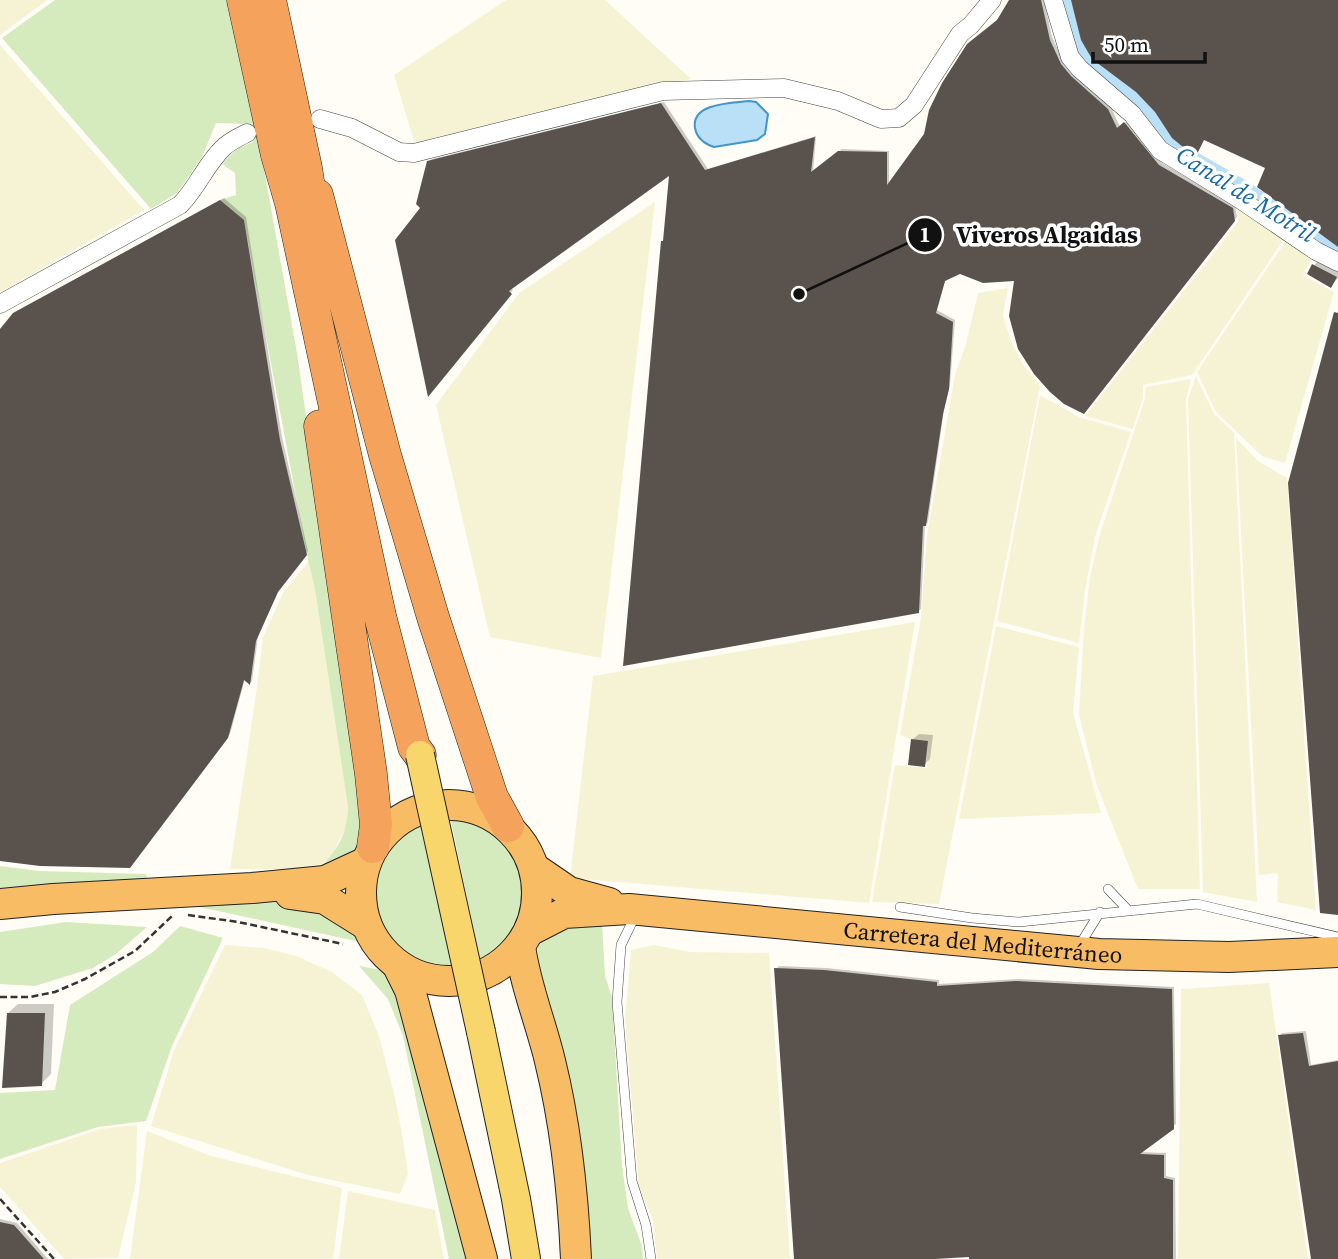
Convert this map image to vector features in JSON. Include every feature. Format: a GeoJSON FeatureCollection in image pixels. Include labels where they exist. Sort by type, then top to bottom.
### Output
{"type":"FeatureCollection","features":[{"type":"Feature","properties":{"kind":"highway"},"geometry":{"type":"LineString","coordinates":[[243,0],[277,155],[371,774],[376,825],[360,893],[365,924],[378,948],[398,967],[410,990],[482,1259]]}},
{"type":"Feature","properties":{"kind":"highway"},"geometry":{"type":"LineString","coordinates":[[270,0],[401,627],[422,745],[420,755]]}},
{"type":"Feature","properties":{"kind":"highway"},"geometry":{"type":"LineString","coordinates":[[277,155],[291,203],[380,615],[414,747],[420,755]]}},
{"type":"Feature","properties":{"kind":"highway"},"geometry":{"type":"LineString","coordinates":[[306,168],[317,196],[385,455],[433,617],[492,797],[508,826],[524,845],[534,868],[538,889],[536,911],[525,938],[522,964],[550,1061],[564,1125],[576,1259]]}},
{"type":"Feature","properties":{"kind":"highway"},"geometry":{"type":"LineString","coordinates":[[0,904],[325,881],[369,854],[390,827],[411,813],[436,805],[462,805],[486,812],[508,826]]}},
{"type":"Feature","properties":{"kind":"highway","name":"Carretera del Mediterráneo"},"geometry":{"type":"LineString","coordinates":[[534,868],[569,891],[634,909]]}},
{"type":"Feature","properties":{"kind":"highway"},"geometry":{"type":"LineString","coordinates":[[252,888],[325,899],[365,924]]}},
{"type":"Feature","properties":{"kind":"highway","name":"Carretera del Mediterráneo"},"geometry":{"type":"LineString","coordinates":[[525,938],[564,913],[634,909],[1076,952],[1229,957],[1338,951]]}},
{"type":"Feature","properties":{"kind":"highway"},"geometry":{"type":"LineString","coordinates":[[398,967],[423,978],[450,982],[476,978],[501,965],[525,938]]}},
{"type":"Feature","properties":{"kind":"main road"},"geometry":{"type":"LineString","coordinates":[[420,755],[481,1032],[526,1259]]}},
{"type":"Feature","properties":{"kind":"street"},"geometry":{"type":"LineString","coordinates":[[320,119],[352,128],[399,152],[414,153],[663,91],[784,88],[838,101],[881,119],[899,118],[914,105],[960,34],[992,0]]}},
{"type":"Feature","properties":{"kind":"street"},"geometry":{"type":"LineString","coordinates":[[1053,0],[1070,57],[1132,114],[1160,150],[1316,251],[1338,262]]}},
{"type":"Feature","properties":{"kind":"street"},"geometry":{"type":"LineString","coordinates":[[0,304],[180,205],[225,146],[247,133]]}},
{"type":"Feature","properties":{"kind":"lane"},"geometry":{"type":"LineString","coordinates":[[1108,889],[1127,909]]}},
{"type":"Feature","properties":{"kind":"lane"},"geometry":{"type":"LineString","coordinates":[[900,906],[972,918],[1019,922],[1197,904],[1338,937]]}},
{"type":"Feature","properties":{"kind":"lane"},"geometry":{"type":"LineString","coordinates":[[634,909],[621,945],[617,1002],[632,1181],[646,1225],[651,1259]]}},
{"type":"Feature","properties":{"kind":"lane"},"geometry":{"type":"LineString","coordinates":[[1076,952],[1100,912]]}},
{"type":"Feature","properties":{"kind":"path"},"geometry":{"type":"LineString","coordinates":[[0,997],[30,997],[55,992],[85,979],[135,951],[174,913]]}},
{"type":"Feature","properties":{"kind":"path"},"geometry":{"type":"LineString","coordinates":[[187,915],[238,922],[343,944]]}},
{"type":"Feature","properties":{"kind":"path"},"geometry":{"type":"LineString","coordinates":[[0,1199],[54,1259]]}},
{"type":"Feature","properties":{"kind":"shaded area"},"geometry":{"type":"Polygon","coordinates":[[[0,0],[47,0],[0,35],[0,0]]]}},
{"type":"Feature","properties":{"kind":"shaded area"},"geometry":{"type":"Polygon","coordinates":[[[506,0],[605,0],[691,79],[415,144],[394,75],[506,0]]]}},
{"type":"Feature","properties":{"kind":"shaded area"},"geometry":{"type":"Polygon","coordinates":[[[0,45],[144,210],[0,292],[0,45]]]}},
{"type":"Feature","properties":{"kind":"shaded area"},"geometry":{"type":"Polygon","coordinates":[[[655,202],[601,658],[490,637],[436,405],[519,293],[655,202]]]}},
{"type":"Feature","properties":{"kind":"shaded area"},"geometry":{"type":"Polygon","coordinates":[[[1236,208],[1284,239],[1192,375],[1143,385],[1143,398],[1133,429],[1085,416],[1239,221],[1236,208]]]}},
{"type":"Feature","properties":{"kind":"shaded area"},"geometry":{"type":"Polygon","coordinates":[[[1286,241],[1312,258],[1303,275],[1334,292],[1285,463],[1262,456],[1216,412],[1197,372],[1286,241]]]}},
{"type":"Feature","properties":{"kind":"shaded area"},"geometry":{"type":"Polygon","coordinates":[[[1008,288],[1003,315],[1010,339],[1022,363],[1040,386],[939,904],[872,902],[895,765],[927,768],[928,741],[900,735],[921,617],[927,535],[955,375],[966,344],[978,293],[1008,288]]]}},
{"type":"Feature","properties":{"kind":"shaded area"},"geometry":{"type":"Polygon","coordinates":[[[1196,376],[1214,414],[1234,433],[1257,902],[1203,892],[1188,399],[1196,376]]]}},
{"type":"Feature","properties":{"kind":"shaded area"},"geometry":{"type":"Polygon","coordinates":[[[1191,379],[1186,399],[1200,889],[1138,889],[1097,786],[1079,715],[1084,627],[1090,577],[1100,534],[1145,398],[1146,387],[1191,379]]]}},
{"type":"Feature","properties":{"kind":"shaded area"},"geometry":{"type":"Polygon","coordinates":[[[1040,395],[1079,417],[1131,432],[1096,533],[1085,590],[1079,643],[997,621],[1040,395]]]}},
{"type":"Feature","properties":{"kind":"shaded area"},"geometry":{"type":"Polygon","coordinates":[[[1236,438],[1258,461],[1287,478],[1316,910],[1277,902],[1278,873],[1259,875],[1236,438]]]}},
{"type":"Feature","properties":{"kind":"shaded area"},"geometry":{"type":"Polygon","coordinates":[[[309,561],[348,807],[347,825],[332,855],[319,869],[230,869],[263,637],[284,591],[309,561]]]}},
{"type":"Feature","properties":{"kind":"shaded area"},"geometry":{"type":"Polygon","coordinates":[[[915,622],[869,903],[570,878],[593,676],[915,622]]]}},
{"type":"Feature","properties":{"kind":"shaded area"},"geometry":{"type":"Polygon","coordinates":[[[996,626],[1079,647],[1073,713],[1101,813],[959,819],[996,626]]]}},
{"type":"Feature","properties":{"kind":"shaded area"},"geometry":{"type":"Polygon","coordinates":[[[225,945],[265,948],[296,956],[332,972],[362,995],[379,1036],[403,1139],[408,1174],[400,1194],[308,1175],[151,1126],[174,1050],[225,945]]]}},
{"type":"Feature","properties":{"kind":"shaded area"},"geometry":{"type":"Polygon","coordinates":[[[654,945],[691,952],[769,953],[790,1259],[657,1259],[653,1220],[639,1187],[625,1019],[631,950],[654,945]]]}},
{"type":"Feature","properties":{"kind":"shaded area"},"geometry":{"type":"Polygon","coordinates":[[[1269,983],[1308,1259],[1178,1259],[1181,989],[1269,983]]]}},
{"type":"Feature","properties":{"kind":"shaded area"},"geometry":{"type":"Polygon","coordinates":[[[137,1125],[136,1182],[118,1258],[64,1259],[0,1187],[0,1163],[100,1129],[137,1125]]]}},
{"type":"Feature","properties":{"kind":"shaded area"},"geometry":{"type":"Polygon","coordinates":[[[147,1131],[211,1156],[342,1188],[333,1259],[130,1259],[147,1131]]]}},
{"type":"Feature","properties":{"kind":"shaded area"},"geometry":{"type":"Polygon","coordinates":[[[348,1191],[435,1210],[444,1259],[339,1259],[348,1191]]]}},
{"type":"Feature","properties":{"kind":"green space"},"geometry":{"type":"Polygon","coordinates":[[[55,0],[228,0],[259,141],[297,353],[361,797],[362,841],[355,853],[319,869],[340,841],[346,826],[348,807],[315,589],[244,220],[220,200],[236,195],[235,173],[222,164],[238,148],[253,142],[249,124],[216,123],[202,157],[177,193],[151,209],[2,38],[55,0]]]}},
{"type":"Feature","properties":{"kind":"green space"},"geometry":{"type":"Polygon","coordinates":[[[451,821],[473,823],[492,833],[515,858],[522,875],[523,907],[518,923],[509,937],[480,960],[451,821]]]}},
{"type":"Feature","properties":{"kind":"green space"},"geometry":{"type":"Polygon","coordinates":[[[422,824],[454,967],[430,966],[410,958],[396,947],[379,917],[376,883],[381,866],[399,838],[422,824]]]}},
{"type":"Feature","properties":{"kind":"green space"},"geometry":{"type":"Polygon","coordinates":[[[0,866],[39,871],[146,874],[148,884],[0,892],[0,866]]]}},
{"type":"Feature","properties":{"kind":"green space"},"geometry":{"type":"Polygon","coordinates":[[[279,900],[307,903],[353,930],[360,942],[195,906],[279,900]]]}},
{"type":"Feature","properties":{"kind":"green space"},"geometry":{"type":"Polygon","coordinates":[[[66,922],[147,927],[116,954],[93,968],[35,986],[0,984],[0,932],[66,922]]]}},
{"type":"Feature","properties":{"kind":"green space"},"geometry":{"type":"Polygon","coordinates":[[[602,924],[605,976],[612,998],[622,1166],[628,1208],[642,1246],[643,1259],[590,1259],[588,1201],[577,1116],[537,967],[538,944],[558,926],[602,924]]]}},
{"type":"Feature","properties":{"kind":"green space"},"geometry":{"type":"Polygon","coordinates":[[[180,926],[223,938],[172,1046],[146,1121],[98,1127],[0,1159],[0,1093],[55,1090],[70,1005],[153,952],[180,926]]]}},
{"type":"Feature","properties":{"kind":"green space"},"geometry":{"type":"Polygon","coordinates":[[[359,966],[381,970],[395,982],[470,1259],[449,1259],[403,1036],[388,999],[359,966]]]}},
{"type":"Feature","properties":{"kind":"water"},"geometry":{"type":"Polygon","coordinates":[[[756,102],[768,114],[765,134],[757,140],[714,147],[705,143],[696,132],[695,120],[706,109],[756,102]]]}},
{"type":"Feature","properties":{"kind":"building"},"geometry":{"type":"Polygon","coordinates":[[[1009,0],[1041,0],[1050,40],[1061,64],[1071,76],[1108,109],[1117,128],[1124,122],[1159,165],[1233,208],[1235,221],[1084,414],[1064,404],[1050,392],[1018,349],[1009,316],[1014,281],[983,283],[960,274],[945,281],[936,313],[953,322],[949,389],[926,526],[923,526],[919,613],[623,666],[669,176],[509,291],[512,294],[428,397],[395,240],[420,208],[416,204],[427,161],[661,103],[705,170],[815,137],[811,172],[838,151],[887,152],[887,185],[924,134],[929,110],[942,83],[967,44],[997,20],[1009,0]]]}},
{"type":"Feature","properties":{"kind":"building"},"geometry":{"type":"Polygon","coordinates":[[[1071,0],[1338,0],[1338,247],[1257,187],[1265,168],[1204,140],[1197,154],[1172,138],[1155,112],[1136,92],[1092,59],[1081,40],[1071,0]]]}},
{"type":"Feature","properties":{"kind":"building"},"geometry":{"type":"Polygon","coordinates":[[[220,200],[244,220],[280,440],[307,555],[278,592],[256,641],[250,685],[244,680],[228,738],[130,868],[40,866],[0,861],[0,329],[13,313],[220,200]]]}},
{"type":"Feature","properties":{"kind":"building"},"geometry":{"type":"Polygon","coordinates":[[[1312,264],[1337,277],[1331,288],[1307,274],[1312,264]]]}},
{"type":"Feature","properties":{"kind":"building"},"geometry":{"type":"Polygon","coordinates":[[[1334,312],[1338,313],[1338,915],[1320,913],[1288,483],[1334,312]]]}},
{"type":"Feature","properties":{"kind":"building"},"geometry":{"type":"Polygon","coordinates":[[[911,739],[928,741],[925,767],[908,765],[911,739]]]}},
{"type":"Feature","properties":{"kind":"building"},"geometry":{"type":"Polygon","coordinates":[[[774,968],[824,970],[937,982],[937,986],[1016,981],[1172,989],[1174,1129],[1140,1154],[1164,1155],[1164,1178],[1173,1180],[1173,1259],[794,1259],[774,968]]]}},
{"type":"Feature","properties":{"kind":"building"},"geometry":{"type":"Polygon","coordinates":[[[7,1013],[45,1013],[42,1086],[2,1088],[7,1013]]]}},
{"type":"Feature","properties":{"kind":"building"},"geometry":{"type":"Polygon","coordinates":[[[1303,1033],[1309,1066],[1338,1061],[1338,1259],[1311,1259],[1278,1035],[1303,1033]]]}},
{"type":"Feature","properties":{"kind":"building"},"geometry":{"type":"Polygon","coordinates":[[[0,1222],[14,1225],[44,1259],[0,1259],[0,1222]]]}},
{"type":"Feature","properties":{"kind":"waterway","name":"Canal de Motril"},"geometry":{"type":"LineString","coordinates":[[1066,0],[1080,54],[1140,100],[1170,146],[1238,185],[1338,251]]}},
{"type":"Feature","properties":{"kind":"place","name":"Viveros Algaidas"},"geometry":{"type":"Point","coordinates":[799,294]}}]}
